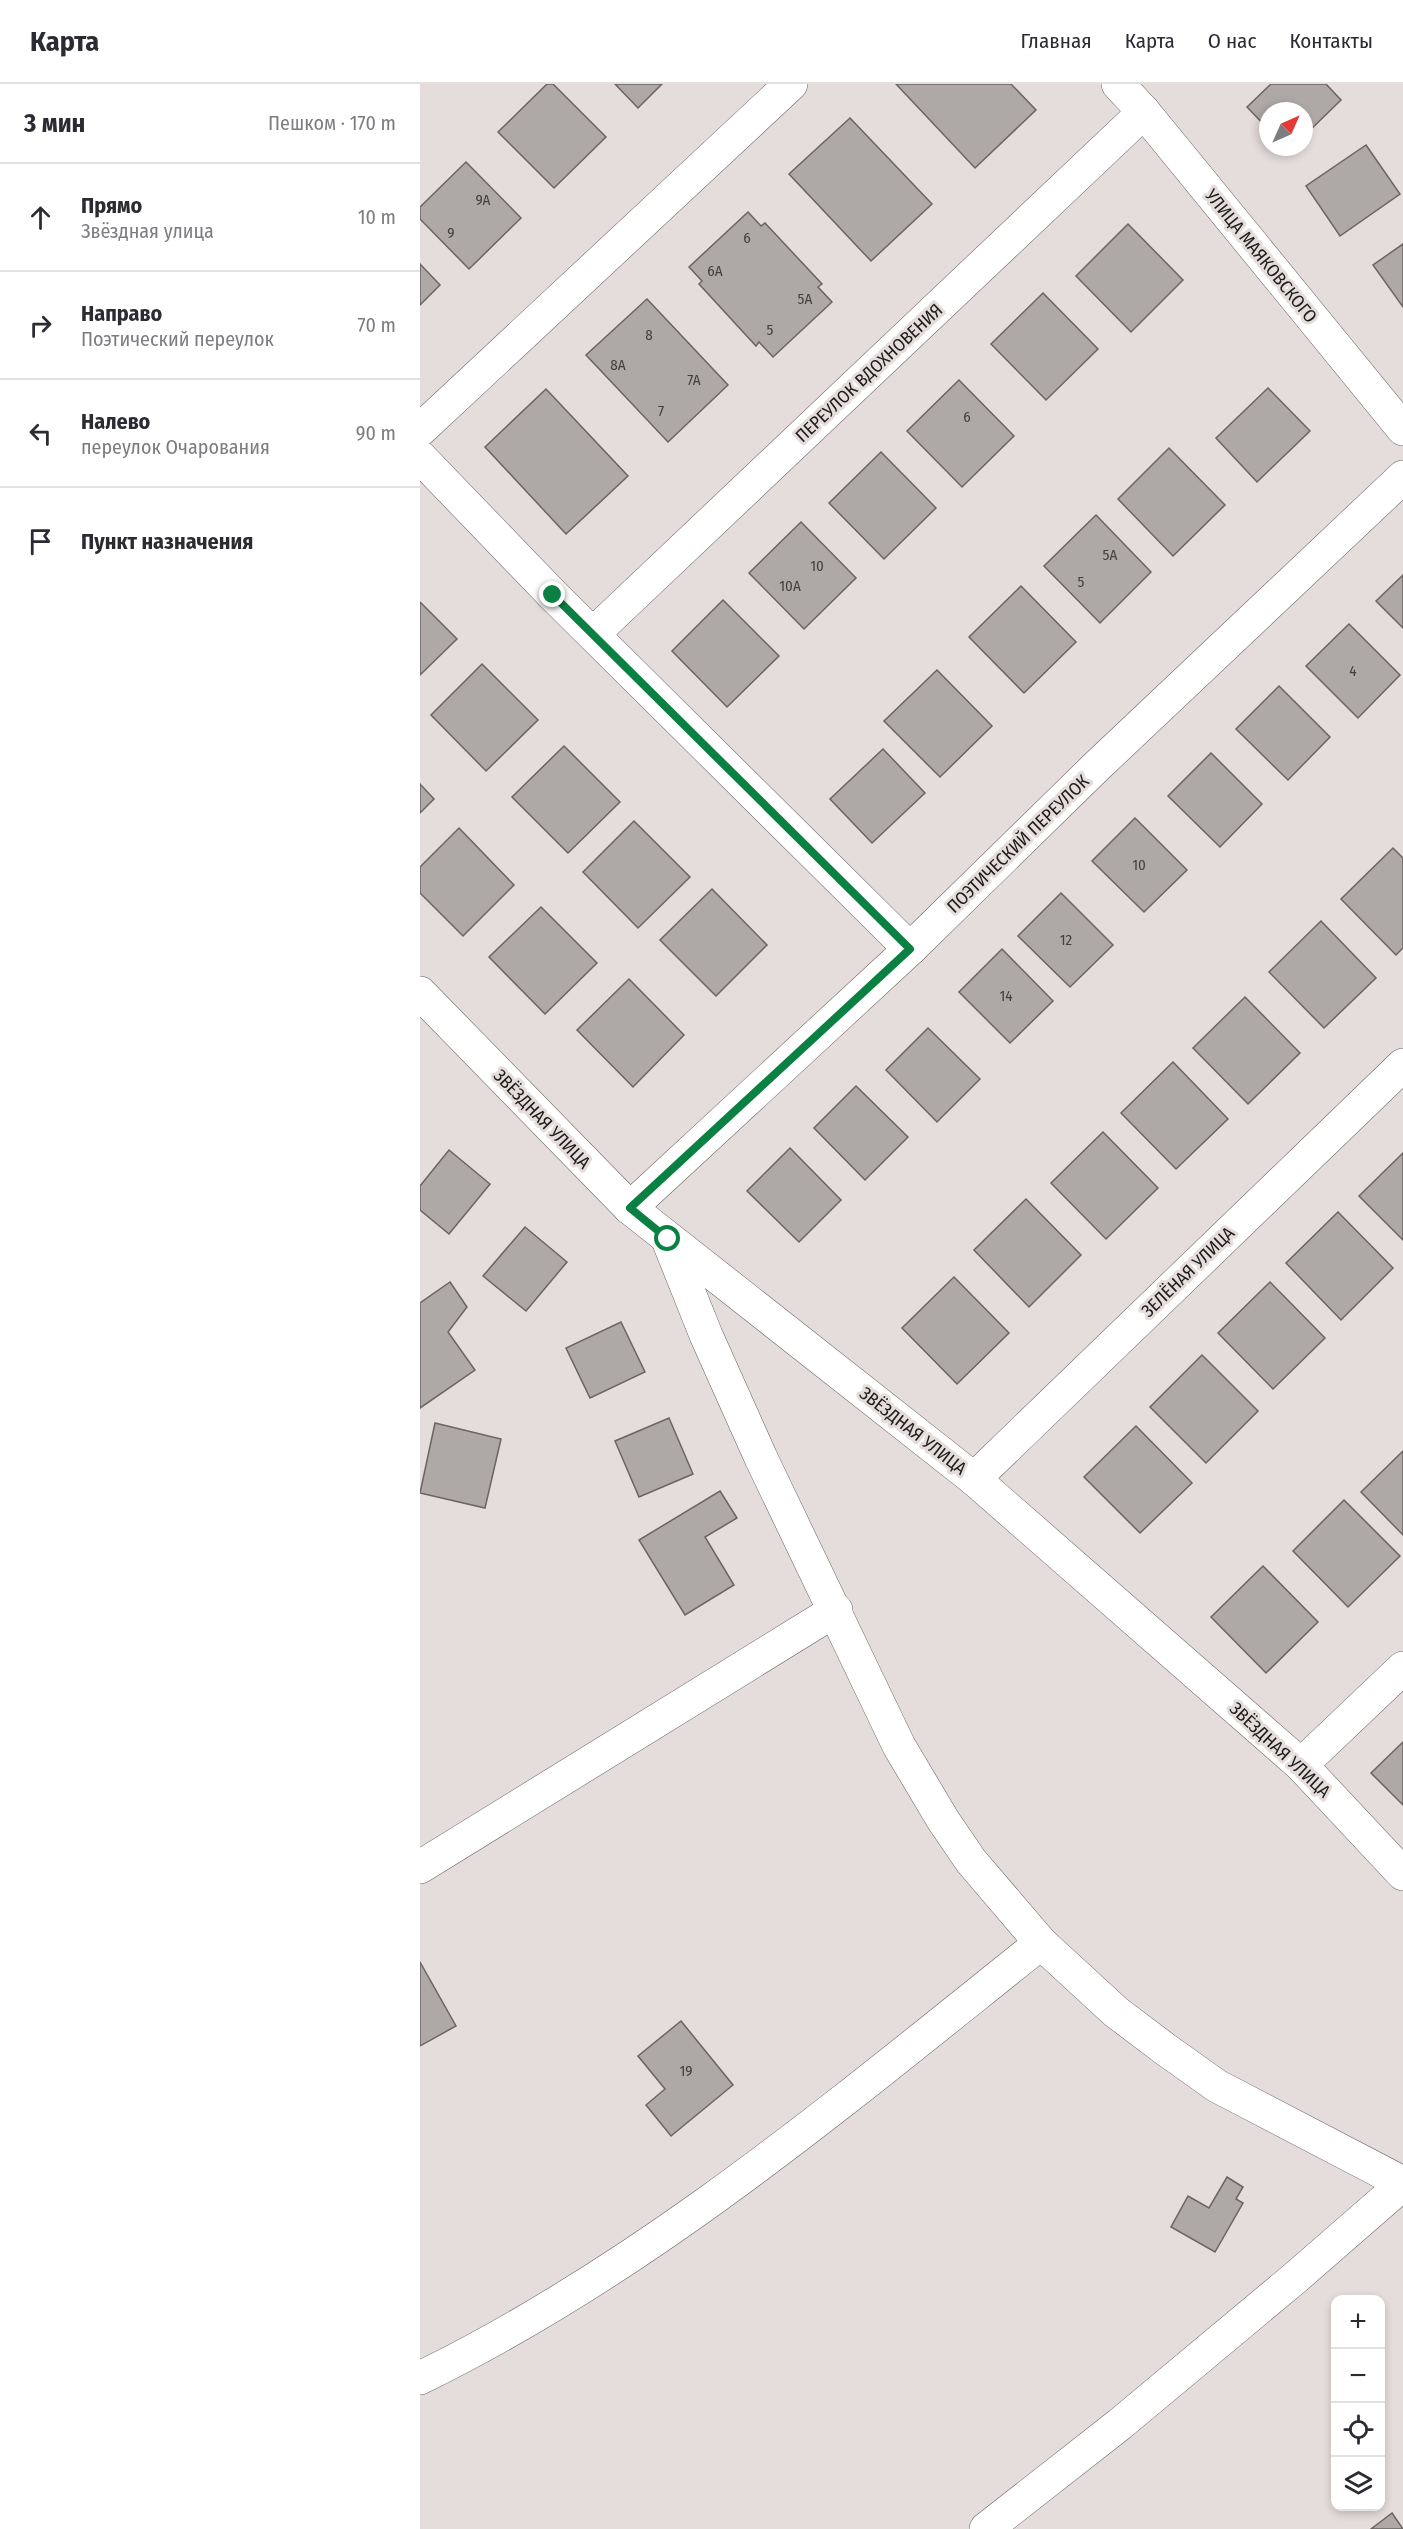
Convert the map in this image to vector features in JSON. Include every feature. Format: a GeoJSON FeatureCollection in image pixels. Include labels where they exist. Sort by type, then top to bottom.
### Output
{"type":"FeatureCollection","features":[{"type":"Feature","properties":{"kind":"street"},"geometry":{"type":"LineString","coordinates":[[420,430],[791,84]]}},
{"type":"Feature","properties":{"kind":"street","name":"УЛИЦА МАЯКОВСКОГО"},"geometry":{"type":"LineString","coordinates":[[1118,84],[1144,112],[1403,429]]}},
{"type":"Feature","properties":{"kind":"street","name":"ПЕРЕУЛОК ВДОХНОВЕНИЯ"},"geometry":{"type":"LineString","coordinates":[[593,634],[1144,112]]}},
{"type":"Feature","properties":{"kind":"street"},"geometry":{"type":"LineString","coordinates":[[420,457],[593,634],[910,949]]}},
{"type":"Feature","properties":{"kind":"street","name":"ПОЭТИЧЕСКИЙ ПЕРЕУЛОК"},"geometry":{"type":"LineString","coordinates":[[630,1208],[910,949],[1105,759],[1403,477]]}},
{"type":"Feature","properties":{"kind":"street","name":"ЗВЁЗДНАЯ УЛИЦА"},"geometry":{"type":"LineString","coordinates":[[420,993],[630,1208],[974,1479],[1301,1765],[1403,1874]]}},
{"type":"Feature","properties":{"kind":"street","name":"ЗЕЛЁНАЯ УЛИЦА"},"geometry":{"type":"LineString","coordinates":[[974,1479],[1403,1065]]}},
{"type":"Feature","properties":{"kind":"street"},"geometry":{"type":"LineString","coordinates":[[668,1239],[711,1345],[761,1458],[836,1610],[899,1746],[971,1861],[1041,1943],[1116,2012],[1217,2086],[1403,2184],[1295,2278],[1120,2424],[986,2529]]}},
{"type":"Feature","properties":{"kind":"street"},"geometry":{"type":"LineString","coordinates":[[420,1868],[836,1610]]}},
{"type":"Feature","properties":{"kind":"street"},"geometry":{"type":"LineString","coordinates":[[1301,1765],[1403,1668]]}},
{"type":"Feature","properties":{"kind":"street"},"geometry":{"type":"LineString","coordinates":[[420,2378],[607,2272],[708,2201],[831,2109],[1041,1943]]}},
{"type":"Feature","properties":{"kind":"building"},"geometry":{"type":"Polygon","coordinates":[[[547,84],[553,84],[606,137],[554,188],[498,132],[547,84]]]}},
{"type":"Feature","properties":{"kind":"building"},"geometry":{"type":"Polygon","coordinates":[[[615,84],[662,84],[638,108],[615,84]]]}},
{"type":"Feature","properties":{"kind":"building"},"geometry":{"type":"Polygon","coordinates":[[[896,84],[1011,84],[1036,110],[975,168],[896,84]]]}},
{"type":"Feature","properties":{"kind":"building"},"geometry":{"type":"Polygon","coordinates":[[[1271,84],[1326,84],[1341,100],[1313,127],[1313,102],[1259,102],[1259,120],[1247,107],[1271,84]]]}},
{"type":"Feature","properties":{"kind":"building"},"geometry":{"type":"Polygon","coordinates":[[[850,118],[932,204],[871,261],[789,174],[850,118]]]}},
{"type":"Feature","properties":{"kind":"building"},"geometry":{"type":"Polygon","coordinates":[[[1366,145],[1400,194],[1340,236],[1306,186],[1366,145]]]}},
{"type":"Feature","properties":{"kind":"building"},"geometry":{"type":"Polygon","coordinates":[[[466,162],[521,218],[469,269],[420,219],[420,207],[466,162]]]}},
{"type":"Feature","properties":{"kind":"building"},"geometry":{"type":"Polygon","coordinates":[[[748,212],[761,226],[765,223],[822,284],[818,287],[832,302],[773,357],[759,342],[756,346],[699,284],[702,281],[689,267],[748,212]]]}},
{"type":"Feature","properties":{"kind":"building"},"geometry":{"type":"Polygon","coordinates":[[[1128,224],[1183,280],[1131,332],[1076,276],[1128,224]]]}},
{"type":"Feature","properties":{"kind":"building"},"geometry":{"type":"Polygon","coordinates":[[[1403,244],[1403,307],[1373,265],[1403,244]]]}},
{"type":"Feature","properties":{"kind":"building"},"geometry":{"type":"Polygon","coordinates":[[[420,264],[440,285],[420,305],[420,264]]]}},
{"type":"Feature","properties":{"kind":"building"},"geometry":{"type":"Polygon","coordinates":[[[1043,293],[1098,349],[1046,400],[991,344],[1043,293]]]}},
{"type":"Feature","properties":{"kind":"building"},"geometry":{"type":"Polygon","coordinates":[[[647,299],[728,385],[668,442],[586,355],[647,299]]]}},
{"type":"Feature","properties":{"kind":"building"},"geometry":{"type":"Polygon","coordinates":[[[959,380],[1014,436],[962,487],[907,431],[959,380]]]}},
{"type":"Feature","properties":{"kind":"building"},"geometry":{"type":"Polygon","coordinates":[[[1268,388],[1310,431],[1257,482],[1216,438],[1268,388]]]}},
{"type":"Feature","properties":{"kind":"building"},"geometry":{"type":"Polygon","coordinates":[[[546,389],[628,476],[566,534],[485,447],[546,389]]]}},
{"type":"Feature","properties":{"kind":"building"},"geometry":{"type":"Polygon","coordinates":[[[1169,448],[1225,505],[1173,556],[1118,499],[1169,448]]]}},
{"type":"Feature","properties":{"kind":"building"},"geometry":{"type":"Polygon","coordinates":[[[881,452],[936,508],[884,559],[829,503],[881,452]]]}},
{"type":"Feature","properties":{"kind":"building"},"geometry":{"type":"Polygon","coordinates":[[[1096,515],[1151,572],[1100,623],[1044,566],[1096,515]]]}},
{"type":"Feature","properties":{"kind":"building"},"geometry":{"type":"Polygon","coordinates":[[[801,522],[856,578],[804,629],[749,573],[801,522]]]}},
{"type":"Feature","properties":{"kind":"building"},"geometry":{"type":"Polygon","coordinates":[[[1403,575],[1403,628],[1376,601],[1403,575]]]}},
{"type":"Feature","properties":{"kind":"building"},"geometry":{"type":"Polygon","coordinates":[[[1021,586],[1076,642],[1024,693],[969,637],[1021,586]]]}},
{"type":"Feature","properties":{"kind":"building"},"geometry":{"type":"Polygon","coordinates":[[[723,600],[779,656],[727,707],[672,651],[723,600]]]}},
{"type":"Feature","properties":{"kind":"building"},"geometry":{"type":"Polygon","coordinates":[[[420,602],[457,639],[420,675],[420,602]]]}},
{"type":"Feature","properties":{"kind":"building"},"geometry":{"type":"Polygon","coordinates":[[[1349,624],[1400,675],[1358,718],[1306,666],[1349,624]]]}},
{"type":"Feature","properties":{"kind":"building"},"geometry":{"type":"Polygon","coordinates":[[[482,664],[538,720],[486,771],[431,715],[482,664]]]}},
{"type":"Feature","properties":{"kind":"building"},"geometry":{"type":"Polygon","coordinates":[[[937,670],[992,726],[940,777],[884,721],[937,670]]]}},
{"type":"Feature","properties":{"kind":"building"},"geometry":{"type":"Polygon","coordinates":[[[1279,686],[1330,737],[1288,780],[1236,729],[1279,686]]]}},
{"type":"Feature","properties":{"kind":"building"},"geometry":{"type":"Polygon","coordinates":[[[564,746],[620,802],[568,853],[512,797],[564,746]]]}},
{"type":"Feature","properties":{"kind":"building"},"geometry":{"type":"Polygon","coordinates":[[[883,749],[925,793],[872,843],[830,799],[883,749]]]}},
{"type":"Feature","properties":{"kind":"building"},"geometry":{"type":"Polygon","coordinates":[[[1211,753],[1262,804],[1220,847],[1168,796],[1211,753]]]}},
{"type":"Feature","properties":{"kind":"building"},"geometry":{"type":"Polygon","coordinates":[[[420,784],[434,799],[420,813],[420,784]]]}},
{"type":"Feature","properties":{"kind":"building"},"geometry":{"type":"Polygon","coordinates":[[[1135,818],[1187,870],[1144,912],[1092,861],[1135,818]]]}},
{"type":"Feature","properties":{"kind":"building"},"geometry":{"type":"Polygon","coordinates":[[[634,821],[690,877],[638,928],[583,872],[634,821]]]}},
{"type":"Feature","properties":{"kind":"building"},"geometry":{"type":"Polygon","coordinates":[[[459,828],[514,885],[463,936],[420,893],[420,867],[459,828]]]}},
{"type":"Feature","properties":{"kind":"building"},"geometry":{"type":"Polygon","coordinates":[[[1393,848],[1403,858],[1403,948],[1396,955],[1341,899],[1393,848]]]}},
{"type":"Feature","properties":{"kind":"building"},"geometry":{"type":"Polygon","coordinates":[[[712,889],[767,945],[716,996],[660,940],[712,889]]]}},
{"type":"Feature","properties":{"kind":"building"},"geometry":{"type":"Polygon","coordinates":[[[1061,893],[1113,945],[1070,987],[1018,936],[1061,893]]]}},
{"type":"Feature","properties":{"kind":"building"},"geometry":{"type":"Polygon","coordinates":[[[541,907],[597,963],[545,1014],[489,957],[541,907]]]}},
{"type":"Feature","properties":{"kind":"building"},"geometry":{"type":"Polygon","coordinates":[[[1321,921],[1376,978],[1324,1028],[1269,972],[1321,921]]]}},
{"type":"Feature","properties":{"kind":"building"},"geometry":{"type":"Polygon","coordinates":[[[1002,949],[1053,1001],[1010,1043],[959,992],[1002,949]]]}},
{"type":"Feature","properties":{"kind":"building"},"geometry":{"type":"Polygon","coordinates":[[[629,979],[684,1035],[633,1087],[577,1030],[629,979]]]}},
{"type":"Feature","properties":{"kind":"building"},"geometry":{"type":"Polygon","coordinates":[[[1245,997],[1300,1053],[1248,1104],[1193,1048],[1245,997]]]}},
{"type":"Feature","properties":{"kind":"building"},"geometry":{"type":"Polygon","coordinates":[[[928,1028],[980,1079],[937,1122],[886,1070],[928,1028]]]}},
{"type":"Feature","properties":{"kind":"building"},"geometry":{"type":"Polygon","coordinates":[[[1173,1062],[1228,1119],[1176,1169],[1121,1113],[1173,1062]]]}},
{"type":"Feature","properties":{"kind":"building"},"geometry":{"type":"Polygon","coordinates":[[[856,1086],[908,1137],[865,1180],[814,1128],[856,1086]]]}},
{"type":"Feature","properties":{"kind":"building"},"geometry":{"type":"Polygon","coordinates":[[[1103,1132],[1158,1188],[1106,1239],[1051,1183],[1103,1132]]]}},
{"type":"Feature","properties":{"kind":"building"},"geometry":{"type":"Polygon","coordinates":[[[790,1148],[841,1200],[799,1242],[747,1191],[790,1148]]]}},
{"type":"Feature","properties":{"kind":"building"},"geometry":{"type":"Polygon","coordinates":[[[449,1150],[490,1184],[449,1234],[420,1210],[420,1186],[449,1150]]]}},
{"type":"Feature","properties":{"kind":"building"},"geometry":{"type":"Polygon","coordinates":[[[1403,1153],[1403,1240],[1359,1196],[1403,1153]]]}},
{"type":"Feature","properties":{"kind":"building"},"geometry":{"type":"Polygon","coordinates":[[[1026,1199],[1081,1255],[1029,1307],[974,1250],[1026,1199]]]}},
{"type":"Feature","properties":{"kind":"building"},"geometry":{"type":"Polygon","coordinates":[[[1338,1212],[1393,1268],[1341,1320],[1286,1263],[1338,1212]]]}},
{"type":"Feature","properties":{"kind":"building"},"geometry":{"type":"Polygon","coordinates":[[[525,1227],[567,1262],[526,1311],[483,1276],[525,1227]]]}},
{"type":"Feature","properties":{"kind":"building"},"geometry":{"type":"Polygon","coordinates":[[[954,1277],[1009,1333],[957,1384],[902,1328],[954,1277]]]}},
{"type":"Feature","properties":{"kind":"building"},"geometry":{"type":"Polygon","coordinates":[[[450,1282],[467,1307],[448,1332],[475,1370],[420,1408],[420,1303],[450,1282]]]}},
{"type":"Feature","properties":{"kind":"building"},"geometry":{"type":"Polygon","coordinates":[[[1270,1282],[1325,1338],[1273,1389],[1218,1333],[1270,1282]]]}},
{"type":"Feature","properties":{"kind":"building"},"geometry":{"type":"Polygon","coordinates":[[[621,1322],[645,1372],[590,1398],[566,1348],[621,1322]]]}},
{"type":"Feature","properties":{"kind":"building"},"geometry":{"type":"Polygon","coordinates":[[[1202,1355],[1258,1411],[1206,1463],[1150,1407],[1202,1355]]]}},
{"type":"Feature","properties":{"kind":"building"},"geometry":{"type":"Polygon","coordinates":[[[669,1418],[693,1474],[639,1497],[615,1441],[669,1418]]]}},
{"type":"Feature","properties":{"kind":"building"},"geometry":{"type":"Polygon","coordinates":[[[435,1423],[501,1439],[485,1508],[420,1493],[435,1423]]]}},
{"type":"Feature","properties":{"kind":"building"},"geometry":{"type":"Polygon","coordinates":[[[1136,1426],[1192,1483],[1140,1533],[1084,1477],[1136,1426]]]}},
{"type":"Feature","properties":{"kind":"building"},"geometry":{"type":"Polygon","coordinates":[[[1403,1451],[1403,1535],[1361,1492],[1403,1451]]]}},
{"type":"Feature","properties":{"kind":"building"},"geometry":{"type":"Polygon","coordinates":[[[720,1491],[737,1518],[705,1537],[734,1585],[685,1615],[639,1540],[720,1491]]]}},
{"type":"Feature","properties":{"kind":"building"},"geometry":{"type":"Polygon","coordinates":[[[1344,1500],[1400,1556],[1348,1607],[1293,1551],[1344,1500]]]}},
{"type":"Feature","properties":{"kind":"building"},"geometry":{"type":"Polygon","coordinates":[[[1263,1566],[1318,1622],[1266,1673],[1211,1617],[1263,1566]]]}},
{"type":"Feature","properties":{"kind":"building"},"geometry":{"type":"Polygon","coordinates":[[[1403,1742],[1403,1805],[1371,1773],[1403,1742]]]}},
{"type":"Feature","properties":{"kind":"building"},"geometry":{"type":"Polygon","coordinates":[[[420,1962],[456,2026],[420,2046],[420,1962]]]}},
{"type":"Feature","properties":{"kind":"building"},"geometry":{"type":"Polygon","coordinates":[[[681,2021],[733,2085],[671,2136],[646,2105],[665,2089],[638,2056],[681,2021]]]}},
{"type":"Feature","properties":{"kind":"building"},"geometry":{"type":"Polygon","coordinates":[[[1227,2177],[1243,2187],[1236,2199],[1243,2203],[1215,2252],[1171,2227],[1188,2196],[1209,2208],[1227,2177]]]}},
{"type":"Feature","properties":{"kind":"building"},"geometry":{"type":"Polygon","coordinates":[[[1392,2513],[1403,2529],[1371,2529],[1392,2513]]]}},
{"type":"Feature","properties":{"kind":"route"},"geometry":{"type":"LineString","coordinates":[[553,595],[910,949],[630,1208],[668,1239]]}}]}
